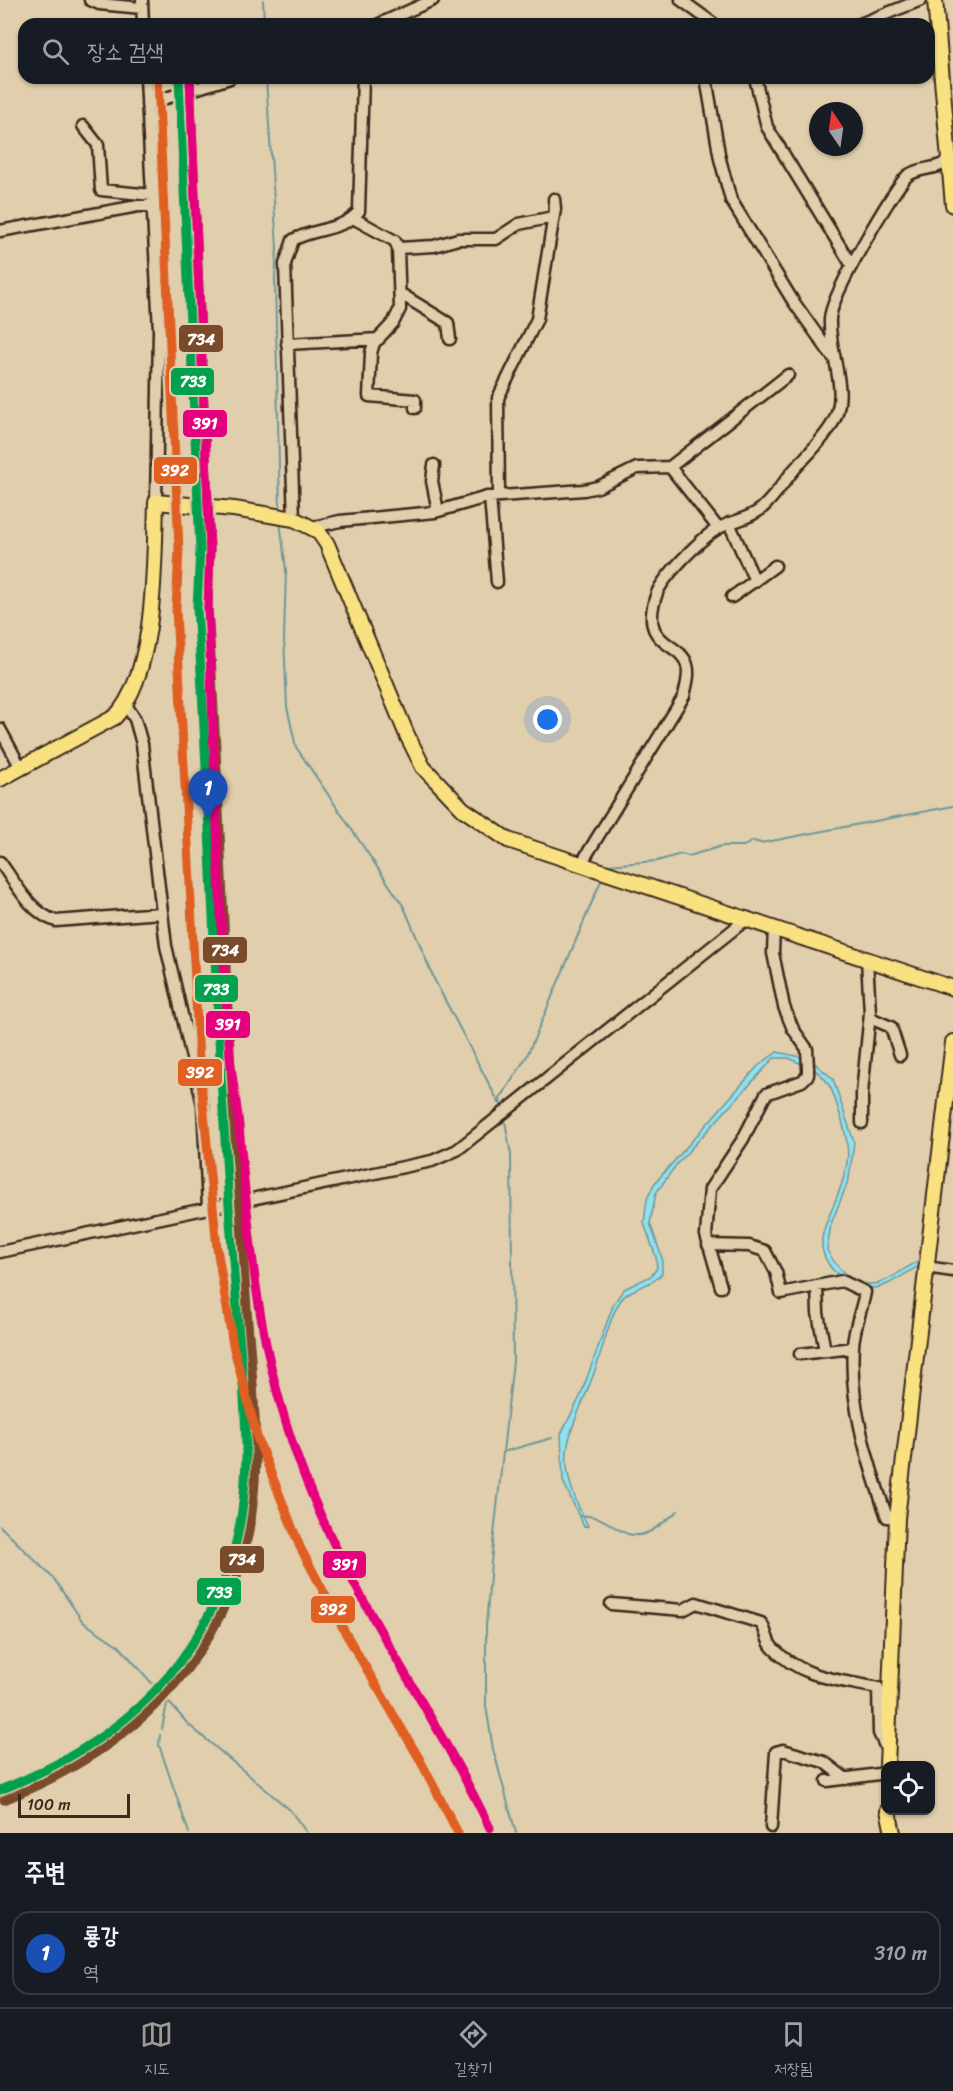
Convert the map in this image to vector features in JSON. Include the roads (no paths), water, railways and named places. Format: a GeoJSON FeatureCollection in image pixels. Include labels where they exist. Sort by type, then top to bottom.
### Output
{"type":"FeatureCollection","features":[{"type":"Feature","properties":{"kind":"main road"},"geometry":{"type":"LineString","coordinates":[[935,0],[953,205]]}},
{"type":"Feature","properties":{"kind":"main road"},"geometry":{"type":"LineString","coordinates":[[0,779],[115,717],[126,705],[133,691],[149,627],[156,502],[285,518],[313,527],[327,544],[407,735],[423,766],[463,809],[488,829],[508,840],[953,988]]}},
{"type":"Feature","properties":{"kind":"main road"},"geometry":{"type":"LineString","coordinates":[[887,1761],[897,1518],[953,1042]]}},
{"type":"Feature","properties":{"kind":"main road"},"geometry":{"type":"LineString","coordinates":[[889,1815],[893,1833]]}},
{"type":"Feature","properties":{"kind":"street"},"geometry":{"type":"LineString","coordinates":[[90,0],[99,4],[142,4]]}},
{"type":"Feature","properties":{"kind":"street"},"geometry":{"type":"LineString","coordinates":[[390,18],[414,4],[433,0]]}},
{"type":"Feature","properties":{"kind":"street"},"geometry":{"type":"LineString","coordinates":[[681,0],[706,18]]}},
{"type":"Feature","properties":{"kind":"street"},"geometry":{"type":"LineString","coordinates":[[875,18],[921,0]]}},
{"type":"Feature","properties":{"kind":"street"},"geometry":{"type":"LineString","coordinates":[[146,84],[159,330],[156,502]]}},
{"type":"Feature","properties":{"kind":"street"},"geometry":{"type":"LineString","coordinates":[[147,104],[211,84]]}},
{"type":"Feature","properties":{"kind":"street"},"geometry":{"type":"LineString","coordinates":[[285,518],[287,344],[285,264],[288,249],[293,240],[304,234],[344,224],[359,211],[363,84]]}},
{"type":"Feature","properties":{"kind":"street"},"geometry":{"type":"LineString","coordinates":[[707,84],[720,159],[731,200],[793,301],[832,356]]}},
{"type":"Feature","properties":{"kind":"street"},"geometry":{"type":"LineString","coordinates":[[756,84],[767,127],[852,264]]}},
{"type":"Feature","properties":{"kind":"street"},"geometry":{"type":"LineString","coordinates":[[83,126],[99,145],[101,190],[152,200]]}},
{"type":"Feature","properties":{"kind":"street"},"geometry":{"type":"LineString","coordinates":[[581,864],[684,696],[687,664],[684,658],[659,639],[655,632],[657,594],[696,546],[718,528],[761,509],[832,424],[840,396],[832,356],[831,311],[852,264],[903,180],[911,172],[938,167],[949,160]]}},
{"type":"Feature","properties":{"kind":"street"},"geometry":{"type":"LineString","coordinates":[[497,582],[494,496],[498,398],[537,319],[554,199]]}},
{"type":"Feature","properties":{"kind":"street"},"geometry":{"type":"LineString","coordinates":[[0,231],[138,206],[152,200]]}},
{"type":"Feature","properties":{"kind":"street"},"geometry":{"type":"LineString","coordinates":[[398,248],[434,246],[458,239],[496,239],[519,224],[553,217]]}},
{"type":"Feature","properties":{"kind":"street"},"geometry":{"type":"LineString","coordinates":[[353,218],[395,241],[398,248],[400,309],[371,353],[369,396],[415,400],[415,408]]}},
{"type":"Feature","properties":{"kind":"street"},"geometry":{"type":"LineString","coordinates":[[401,294],[448,323],[450,339]]}},
{"type":"Feature","properties":{"kind":"street"},"geometry":{"type":"LineString","coordinates":[[287,344],[379,339]]}},
{"type":"Feature","properties":{"kind":"street"},"geometry":{"type":"LineString","coordinates":[[313,527],[340,521],[438,511],[494,496],[598,488],[637,468],[670,467],[788,375]]}},
{"type":"Feature","properties":{"kind":"street"},"geometry":{"type":"LineString","coordinates":[[434,465],[432,481],[438,511]]}},
{"type":"Feature","properties":{"kind":"street"},"geometry":{"type":"LineString","coordinates":[[670,467],[718,528]]}},
{"type":"Feature","properties":{"kind":"street"},"geometry":{"type":"LineString","coordinates":[[729,523],[754,581]]}},
{"type":"Feature","properties":{"kind":"street"},"geometry":{"type":"LineString","coordinates":[[732,597],[775,566]]}},
{"type":"Feature","properties":{"kind":"street"},"geometry":{"type":"LineString","coordinates":[[126,705],[135,719],[142,744],[161,913],[174,982],[203,1105],[208,1208]]}},
{"type":"Feature","properties":{"kind":"street"},"geometry":{"type":"LineString","coordinates":[[0,729],[21,768]]}},
{"type":"Feature","properties":{"kind":"street"},"geometry":{"type":"LineString","coordinates":[[0,862],[35,909],[46,918],[56,921],[161,913]]}},
{"type":"Feature","properties":{"kind":"street"},"geometry":{"type":"LineString","coordinates":[[0,1252],[432,1161],[457,1150],[748,918]]}},
{"type":"Feature","properties":{"kind":"street"},"geometry":{"type":"LineString","coordinates":[[722,1287],[706,1235],[708,1197],[712,1183],[735,1153],[766,1094],[802,1081],[808,1063],[807,1049],[784,1007],[772,953],[774,927]]}},
{"type":"Feature","properties":{"kind":"street"},"geometry":{"type":"LineString","coordinates":[[862,1123],[862,1093],[870,1018],[867,959]]}},
{"type":"Feature","properties":{"kind":"street"},"geometry":{"type":"LineString","coordinates":[[870,1018],[891,1027],[900,1055]]}},
{"type":"Feature","properties":{"kind":"street"},"geometry":{"type":"LineString","coordinates":[[708,1245],[749,1246],[765,1251],[774,1267],[781,1293],[842,1281],[865,1292],[853,1348],[853,1394],[863,1438],[887,1517],[897,1518]]}},
{"type":"Feature","properties":{"kind":"street"},"geometry":{"type":"LineString","coordinates":[[927,1262],[953,1271]]}},
{"type":"Feature","properties":{"kind":"street"},"geometry":{"type":"LineString","coordinates":[[817,1287],[818,1313],[825,1351]]}},
{"type":"Feature","properties":{"kind":"street"},"geometry":{"type":"LineString","coordinates":[[800,1354],[853,1348]]}},
{"type":"Feature","properties":{"kind":"street"},"geometry":{"type":"LineString","coordinates":[[611,1604],[683,1610],[696,1603],[761,1623],[773,1648],[808,1672],[828,1680],[878,1688],[879,1733],[887,1750]]}},
{"type":"Feature","properties":{"kind":"street"},"geometry":{"type":"LineString","coordinates":[[771,1827],[776,1752],[783,1750],[824,1762],[846,1779]]}},
{"type":"Feature","properties":{"kind":"street"},"geometry":{"type":"LineString","coordinates":[[827,1781],[881,1774]]}},
{"type":"Feature","properties":{"kind":"water"},"geometry":{"type":"Polygon","coordinates":[[[777,1052],[806,1058],[806,1066],[789,1058],[774,1058],[676,1165],[656,1193],[650,1223],[662,1258],[662,1273],[653,1281],[625,1295],[617,1307],[568,1444],[569,1479],[588,1526],[584,1527],[563,1481],[561,1434],[580,1397],[614,1303],[624,1289],[651,1276],[657,1268],[656,1257],[644,1223],[647,1199],[654,1184],[758,1066],[777,1052]]]}},
{"type":"Feature","properties":{"kind":"water"},"geometry":{"type":"Polygon","coordinates":[[[811,1060],[833,1079],[854,1142],[849,1179],[831,1224],[827,1250],[848,1276],[870,1284],[884,1281],[921,1261],[920,1266],[880,1287],[859,1286],[839,1276],[826,1259],[822,1249],[824,1230],[844,1178],[848,1156],[843,1122],[832,1090],[826,1080],[811,1068],[811,1060]]]}},
{"type":"Feature","properties":{"kind":"waterway"},"geometry":{"type":"LineString","coordinates":[[263,0],[264,18]]}},
{"type":"Feature","properties":{"kind":"waterway"},"geometry":{"type":"LineString","coordinates":[[266,84],[277,248],[275,278],[280,513]]}},
{"type":"Feature","properties":{"kind":"waterway"},"geometry":{"type":"LineString","coordinates":[[280,521],[286,570],[284,638],[287,707],[296,747],[404,907],[435,981],[499,1103]]}},
{"type":"Feature","properties":{"kind":"waterway"},"geometry":{"type":"LineString","coordinates":[[606,868],[608,865],[657,861],[681,854],[689,856],[722,846],[744,846],[753,841],[761,843],[953,806]]}},
{"type":"Feature","properties":{"kind":"waterway"},"geometry":{"type":"LineString","coordinates":[[502,1111],[500,1099],[527,1056],[603,876]]}},
{"type":"Feature","properties":{"kind":"waterway"},"geometry":{"type":"LineString","coordinates":[[504,1116],[511,1155],[513,1361],[491,1562],[486,1627],[486,1706],[493,1749],[516,1833]]}},
{"type":"Feature","properties":{"kind":"waterway"},"geometry":{"type":"LineString","coordinates":[[503,1452],[552,1438]]}},
{"type":"Feature","properties":{"kind":"waterway"},"geometry":{"type":"LineString","coordinates":[[581,1516],[591,1516],[624,1532],[641,1535],[651,1531],[678,1511]]}},
{"type":"Feature","properties":{"kind":"waterway"},"geometry":{"type":"LineString","coordinates":[[0,1526],[54,1579],[83,1622],[119,1646],[188,1724],[290,1810],[307,1833]]}},
{"type":"Feature","properties":{"kind":"waterway"},"geometry":{"type":"LineString","coordinates":[[162,1729],[167,1703]]}},
{"type":"Feature","properties":{"kind":"waterway"},"geometry":{"type":"LineString","coordinates":[[160,1735],[159,1745],[189,1833]]}},
{"type":"Feature","properties":{"kind":"place","name":"룡강"},"geometry":{"type":"Point","coordinates":[208,819]}}]}
